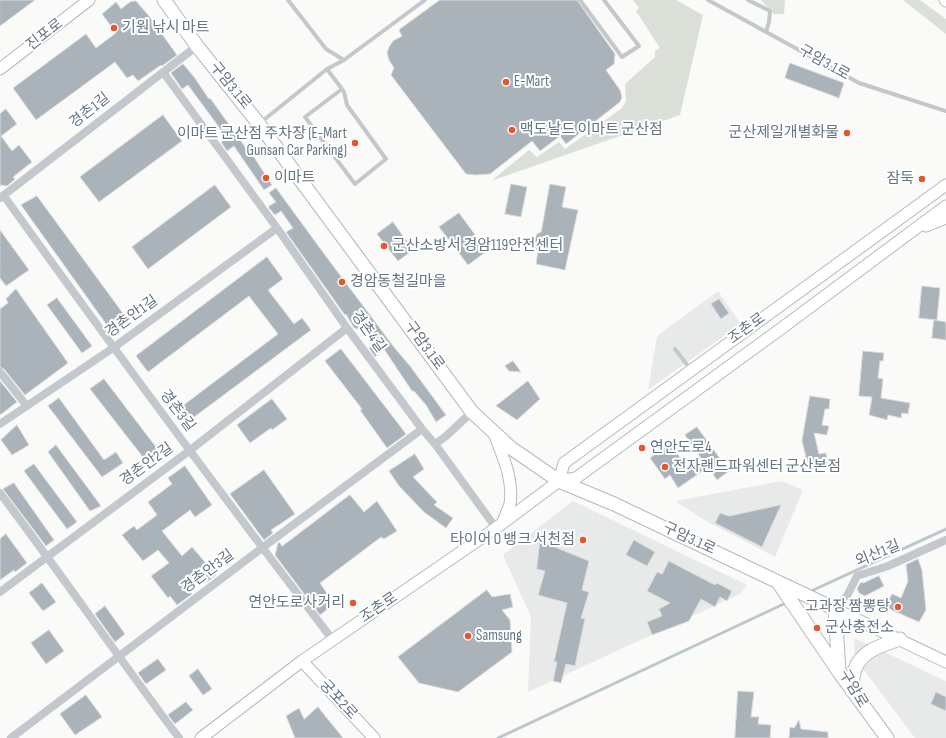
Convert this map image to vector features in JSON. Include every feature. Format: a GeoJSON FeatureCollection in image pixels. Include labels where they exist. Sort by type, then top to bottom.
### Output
{"type":"FeatureCollection","features":[{"type":"Feature","properties":{"kind":"main road","name":"구암3.1로"},"geometry":{"type":"LineString","coordinates":[[164,0],[197,46],[259,124],[472,412],[511,448],[559,481],[614,504],[832,608]]}},
{"type":"Feature","properties":{"kind":"main road"},"geometry":{"type":"LineString","coordinates":[[777,581],[839,672]]}},
{"type":"Feature","properties":{"kind":"main road","name":"구암로"},"geometry":{"type":"LineString","coordinates":[[832,608],[839,672],[887,738]]}},
{"type":"Feature","properties":{"kind":"main road"},"geometry":{"type":"LineString","coordinates":[[852,691],[854,670],[866,653],[900,639]]}},
{"type":"Feature","properties":{"kind":"street","name":"진포로"},"geometry":{"type":"LineString","coordinates":[[0,69],[89,0]]}},
{"type":"Feature","properties":{"kind":"street","name":"경촌1길"},"geometry":{"type":"LineString","coordinates":[[2,197],[197,46]]}},
{"type":"Feature","properties":{"kind":"street","name":"경촌4길"},"geometry":{"type":"LineString","coordinates":[[163,72],[277,228],[347,328],[422,429],[499,525]]}},
{"type":"Feature","properties":{"kind":"street","name":"조촌로"},"geometry":{"type":"LineString","coordinates":[[559,481],[564,463],[946,185]]}},
{"type":"Feature","properties":{"kind":"street","name":"경촌3길"},"geometry":{"type":"LineString","coordinates":[[2,197],[332,640]]}},
{"type":"Feature","properties":{"kind":"street","name":"조촌로"},"geometry":{"type":"LineString","coordinates":[[201,738],[302,661],[499,525],[559,481],[576,478],[946,206]]}},
{"type":"Feature","properties":{"kind":"street"},"geometry":{"type":"LineString","coordinates":[[914,230],[946,218]]}},
{"type":"Feature","properties":{"kind":"street","name":"경촌안1길"},"geometry":{"type":"LineString","coordinates":[[0,424],[113,348],[277,228]]}},
{"type":"Feature","properties":{"kind":"street","name":"경촌안2길"},"geometry":{"type":"LineString","coordinates":[[0,592],[190,451],[347,328]]}},
{"type":"Feature","properties":{"kind":"street"},"geometry":{"type":"LineString","coordinates":[[0,372],[27,406]]}},
{"type":"Feature","properties":{"kind":"street"},"geometry":{"type":"LineString","coordinates":[[435,444],[445,437],[472,412]]}},
{"type":"Feature","properties":{"kind":"street","name":"경촌안3길"},"geometry":{"type":"LineString","coordinates":[[11,738],[422,429]]}},
{"type":"Feature","properties":{"kind":"street"},"geometry":{"type":"LineString","coordinates":[[494,432],[508,470],[510,487],[510,504],[499,525]]}},
{"type":"Feature","properties":{"kind":"street"},"geometry":{"type":"LineString","coordinates":[[0,493],[48,556],[119,657],[179,738]]}},
{"type":"Feature","properties":{"kind":"street","name":"외산1길"},"geometry":{"type":"LineString","coordinates":[[832,608],[847,596],[857,576],[888,566],[946,540]]}},
{"type":"Feature","properties":{"kind":"street"},"geometry":{"type":"LineString","coordinates":[[832,608],[946,662]]}},
{"type":"Feature","properties":{"kind":"street","name":"궁포2로"},"geometry":{"type":"LineString","coordinates":[[302,661],[374,738]]}},
{"type":"Feature","properties":{"kind":"lane"},"geometry":{"type":"LineString","coordinates":[[288,0],[326,49],[344,60]]}},
{"type":"Feature","properties":{"kind":"lane"},"geometry":{"type":"LineString","coordinates":[[259,124],[327,69],[344,60],[425,0]]}},
{"type":"Feature","properties":{"kind":"lane"},"geometry":{"type":"LineString","coordinates":[[580,0],[622,57],[638,46],[604,0]]}},
{"type":"Feature","properties":{"kind":"lane","name":"구암3.1로"},"geometry":{"type":"LineString","coordinates":[[708,0],[859,82],[946,111]]}},
{"type":"Feature","properties":{"kind":"lane"},"geometry":{"type":"LineString","coordinates":[[748,0],[770,11],[766,32]]}},
{"type":"Feature","properties":{"kind":"lane"},"geometry":{"type":"LineString","coordinates":[[327,69],[342,89],[344,92],[347,105],[386,159],[355,184],[305,117],[342,89]]}},
{"type":"Feature","properties":{"kind":"lane"},"geometry":{"type":"LineString","coordinates":[[675,349],[688,366],[688,373]]}},
{"type":"Feature","properties":{"kind":"shaded area"},"geometry":{"type":"Polygon","coordinates":[[[633,0],[676,0],[703,15],[680,115],[491,181],[529,150],[537,157],[559,142],[565,149],[622,108],[626,101],[625,84],[655,57],[655,51],[660,48],[636,11],[639,8],[633,0]]]}},
{"type":"Feature","properties":{"kind":"shaded area"},"geometry":{"type":"Polygon","coordinates":[[[761,0],[785,0],[784,14],[774,14],[761,0]]]}},
{"type":"Feature","properties":{"kind":"shaded area"},"geometry":{"type":"Polygon","coordinates":[[[903,0],[920,0],[946,19],[946,34],[903,0]]]}},
{"type":"Feature","properties":{"kind":"shaded area"},"geometry":{"type":"Polygon","coordinates":[[[718,291],[741,324],[648,390],[657,336],[718,291]]]}},
{"type":"Feature","properties":{"kind":"shaded area"},"geometry":{"type":"Polygon","coordinates":[[[782,481],[803,490],[775,557],[708,522],[675,501],[782,481]]]}},
{"type":"Feature","properties":{"kind":"shaded area"},"geometry":{"type":"Polygon","coordinates":[[[573,501],[747,585],[740,594],[528,692],[531,617],[503,555],[573,501]]]}},
{"type":"Feature","properties":{"kind":"shaded area"},"geometry":{"type":"Polygon","coordinates":[[[854,638],[946,681],[946,738],[915,738],[855,658],[854,638]]]}},
{"type":"Feature","properties":{"kind":"building"},"geometry":{"type":"Polygon","coordinates":[[[0,0],[35,0],[0,26],[0,0]]]}},
{"type":"Feature","properties":{"kind":"building","name":"E-Mart"},"geometry":{"type":"Polygon","coordinates":[[[440,0],[577,0],[615,54],[614,64],[606,70],[620,90],[622,97],[620,102],[566,144],[560,136],[540,151],[532,141],[490,174],[466,174],[391,75],[394,68],[387,53],[393,41],[402,36],[399,30],[440,0]]]}},
{"type":"Feature","properties":{"kind":"building"},"geometry":{"type":"Polygon","coordinates":[[[136,1],[149,16],[177,55],[138,81],[133,75],[127,78],[115,62],[36,120],[13,88],[86,34],[96,48],[116,33],[102,14],[116,2],[121,9],[130,2],[136,1]]]}},
{"type":"Feature","properties":{"kind":"building"},"geometry":{"type":"Polygon","coordinates":[[[790,63],[844,83],[839,98],[785,78],[790,63]]]}},
{"type":"Feature","properties":{"kind":"building"},"geometry":{"type":"Polygon","coordinates":[[[183,64],[209,99],[210,98],[249,152],[250,151],[272,185],[264,190],[234,146],[227,151],[221,142],[227,138],[188,85],[182,89],[171,73],[183,64]]]}},
{"type":"Feature","properties":{"kind":"building"},"geometry":{"type":"Polygon","coordinates":[[[6,109],[17,124],[1,136],[12,151],[19,145],[32,162],[13,177],[15,179],[7,186],[0,185],[0,114],[6,109]]]}},
{"type":"Feature","properties":{"kind":"building"},"geometry":{"type":"Polygon","coordinates":[[[163,115],[182,141],[99,202],[80,177],[163,115]]]}},
{"type":"Feature","properties":{"kind":"building"},"geometry":{"type":"Polygon","coordinates":[[[511,184],[527,187],[521,217],[505,214],[511,184]]]}},
{"type":"Feature","properties":{"kind":"building"},"geometry":{"type":"Polygon","coordinates":[[[550,184],[566,187],[562,207],[578,210],[565,270],[536,264],[538,251],[534,247],[534,240],[537,234],[541,232],[550,184]]]}},
{"type":"Feature","properties":{"kind":"building"},"geometry":{"type":"Polygon","coordinates":[[[215,185],[231,207],[148,269],[132,247],[215,185]]]}},
{"type":"Feature","properties":{"kind":"building"},"geometry":{"type":"Polygon","coordinates":[[[276,188],[446,415],[436,422],[426,405],[414,391],[412,391],[384,349],[375,357],[369,348],[379,342],[364,324],[358,330],[354,328],[346,314],[345,315],[342,311],[286,232],[293,228],[281,211],[275,215],[269,208],[269,206],[276,202],[269,193],[276,188]]]}},
{"type":"Feature","properties":{"kind":"building"},"geometry":{"type":"Polygon","coordinates":[[[37,196],[130,323],[114,335],[21,205],[37,196]]]}},
{"type":"Feature","properties":{"kind":"building"},"geometry":{"type":"Polygon","coordinates":[[[459,213],[487,251],[468,265],[439,227],[459,213]]]}},
{"type":"Feature","properties":{"kind":"building"},"geometry":{"type":"Polygon","coordinates":[[[393,222],[413,250],[398,261],[377,234],[393,222]]]}},
{"type":"Feature","properties":{"kind":"building"},"geometry":{"type":"Polygon","coordinates":[[[0,230],[29,270],[6,286],[0,278],[0,230]]]}},
{"type":"Feature","properties":{"kind":"building"},"geometry":{"type":"Polygon","coordinates":[[[267,257],[283,279],[268,290],[294,324],[302,318],[311,330],[186,423],[177,410],[278,334],[249,296],[148,372],[136,356],[267,257]]]}},
{"type":"Feature","properties":{"kind":"building"},"geometry":{"type":"Polygon","coordinates":[[[922,286],[940,288],[937,320],[919,318],[922,286]]]}},
{"type":"Feature","properties":{"kind":"building"},"geometry":{"type":"Polygon","coordinates":[[[16,289],[68,363],[25,395],[4,369],[0,367],[0,309],[8,303],[6,299],[16,289]]]}},
{"type":"Feature","properties":{"kind":"building"},"geometry":{"type":"Polygon","coordinates":[[[57,298],[92,346],[82,353],[47,305],[57,298]]]}},
{"type":"Feature","properties":{"kind":"building"},"geometry":{"type":"Polygon","coordinates":[[[719,299],[729,313],[721,319],[711,304],[719,299]]]}},
{"type":"Feature","properties":{"kind":"building"},"geometry":{"type":"Polygon","coordinates":[[[934,320],[946,322],[946,340],[932,338],[934,320]]]}},
{"type":"Feature","properties":{"kind":"building"},"geometry":{"type":"Polygon","coordinates":[[[341,349],[406,434],[387,448],[360,410],[362,409],[325,361],[341,349]]]}},
{"type":"Feature","properties":{"kind":"building"},"geometry":{"type":"Polygon","coordinates":[[[863,351],[884,353],[883,361],[880,361],[878,378],[883,379],[881,398],[910,403],[908,414],[902,413],[901,418],[888,415],[887,420],[869,415],[872,397],[859,396],[863,351]]]}},
{"type":"Feature","properties":{"kind":"building"},"geometry":{"type":"Polygon","coordinates":[[[513,361],[521,372],[509,371],[505,366],[513,361]]]}},
{"type":"Feature","properties":{"kind":"building"},"geometry":{"type":"Polygon","coordinates":[[[104,379],[159,451],[146,461],[90,389],[104,379]]]}},
{"type":"Feature","properties":{"kind":"building"},"geometry":{"type":"Polygon","coordinates":[[[0,381],[17,402],[0,415],[0,381]]]}},
{"type":"Feature","properties":{"kind":"building"},"geometry":{"type":"Polygon","coordinates":[[[528,381],[540,399],[517,420],[496,406],[528,381]]]}},
{"type":"Feature","properties":{"kind":"building"},"geometry":{"type":"Polygon","coordinates":[[[810,396],[830,399],[829,409],[825,409],[822,425],[829,426],[827,435],[814,433],[819,454],[826,453],[828,464],[824,465],[825,470],[815,472],[814,468],[809,469],[802,441],[810,396]]]}},
{"type":"Feature","properties":{"kind":"building"},"geometry":{"type":"Polygon","coordinates":[[[59,398],[104,460],[116,452],[123,463],[102,477],[48,406],[59,398]]]}},
{"type":"Feature","properties":{"kind":"building"},"geometry":{"type":"Polygon","coordinates":[[[272,399],[287,419],[250,443],[237,425],[272,399]]]}},
{"type":"Feature","properties":{"kind":"building"},"geometry":{"type":"Polygon","coordinates":[[[17,425],[29,445],[12,455],[1,440],[17,425]]]}},
{"type":"Feature","properties":{"kind":"building"},"geometry":{"type":"Polygon","coordinates":[[[697,427],[729,471],[717,480],[708,467],[678,488],[670,475],[665,479],[650,458],[670,443],[687,468],[701,458],[685,435],[697,427]]]}},
{"type":"Feature","properties":{"kind":"building"},"geometry":{"type":"Polygon","coordinates":[[[56,445],[101,506],[90,511],[48,452],[56,445]]]}},
{"type":"Feature","properties":{"kind":"building"},"geometry":{"type":"Polygon","coordinates":[[[415,454],[424,469],[413,477],[437,502],[434,505],[453,518],[446,528],[424,512],[399,486],[389,471],[415,454]]]}},
{"type":"Feature","properties":{"kind":"building"},"geometry":{"type":"Polygon","coordinates":[[[34,464],[77,522],[67,529],[24,471],[34,464]]]}},
{"type":"Feature","properties":{"kind":"building"},"geometry":{"type":"Polygon","coordinates":[[[185,466],[212,505],[195,517],[190,510],[162,531],[182,556],[192,547],[216,575],[207,582],[203,578],[188,589],[192,594],[177,605],[170,596],[168,598],[151,576],[169,563],[158,550],[143,561],[122,535],[134,526],[137,530],[157,515],[148,502],[172,484],[168,478],[185,466]]]}},
{"type":"Feature","properties":{"kind":"building"},"geometry":{"type":"Polygon","coordinates":[[[264,470],[295,514],[271,530],[273,533],[264,540],[230,494],[264,470]]]}},
{"type":"Feature","properties":{"kind":"building"},"geometry":{"type":"Polygon","coordinates":[[[14,483],[54,540],[46,546],[3,489],[14,483]]]}},
{"type":"Feature","properties":{"kind":"building"},"geometry":{"type":"Polygon","coordinates":[[[350,495],[364,512],[377,501],[397,531],[384,539],[381,537],[320,583],[334,604],[320,615],[275,555],[278,543],[279,542],[282,546],[350,495]]]}},
{"type":"Feature","properties":{"kind":"building"},"geometry":{"type":"Polygon","coordinates":[[[781,505],[762,547],[715,523],[720,513],[729,516],[781,505]]]}},
{"type":"Feature","properties":{"kind":"building"},"geometry":{"type":"Polygon","coordinates":[[[6,534],[27,563],[15,572],[14,570],[0,580],[0,539],[6,534]]]}},
{"type":"Feature","properties":{"kind":"building"},"geometry":{"type":"Polygon","coordinates":[[[634,540],[655,552],[647,566],[626,555],[634,540]]]}},
{"type":"Feature","properties":{"kind":"building"},"geometry":{"type":"Polygon","coordinates":[[[540,541],[589,561],[582,590],[589,592],[581,618],[585,619],[575,666],[566,664],[561,683],[553,681],[557,662],[554,662],[567,603],[538,595],[545,571],[537,569],[540,541]]]}},
{"type":"Feature","properties":{"kind":"building"},"geometry":{"type":"Polygon","coordinates":[[[918,559],[922,570],[926,610],[919,622],[885,607],[892,594],[901,598],[908,581],[906,565],[918,559]]]}},
{"type":"Feature","properties":{"kind":"building"},"geometry":{"type":"Polygon","coordinates":[[[669,561],[715,585],[717,583],[732,591],[727,601],[720,597],[715,607],[701,599],[689,621],[652,635],[647,622],[662,616],[659,609],[670,603],[647,591],[657,572],[662,574],[669,561]]]}},
{"type":"Feature","properties":{"kind":"building"},"geometry":{"type":"Polygon","coordinates":[[[879,576],[884,586],[865,596],[859,593],[857,589],[860,583],[879,576]]]}},
{"type":"Feature","properties":{"kind":"building"},"geometry":{"type":"Polygon","coordinates":[[[42,583],[56,602],[43,611],[29,593],[42,583]]]}},
{"type":"Feature","properties":{"kind":"building","name":"Samsung"},"geometry":{"type":"Polygon","coordinates":[[[487,590],[492,597],[510,594],[513,607],[502,610],[510,620],[512,652],[458,692],[419,683],[398,657],[487,590]]]}},
{"type":"Feature","properties":{"kind":"building"},"geometry":{"type":"Polygon","coordinates":[[[105,606],[125,634],[115,642],[95,614],[105,606]]]}},
{"type":"Feature","properties":{"kind":"building"},"geometry":{"type":"Polygon","coordinates":[[[49,630],[64,651],[46,664],[31,643],[49,630]]]}},
{"type":"Feature","properties":{"kind":"building"},"geometry":{"type":"Polygon","coordinates":[[[158,659],[166,670],[146,684],[138,673],[158,659]]]}},
{"type":"Feature","properties":{"kind":"building"},"geometry":{"type":"Polygon","coordinates":[[[198,669],[212,689],[203,695],[189,676],[198,669]]]}},
{"type":"Feature","properties":{"kind":"building"},"geometry":{"type":"Polygon","coordinates":[[[738,691],[754,692],[751,717],[759,717],[758,724],[771,725],[770,738],[735,738],[738,691]]]}},
{"type":"Feature","properties":{"kind":"building"},"geometry":{"type":"Polygon","coordinates":[[[936,692],[946,697],[946,711],[931,704],[936,692]]]}},
{"type":"Feature","properties":{"kind":"building"},"geometry":{"type":"Polygon","coordinates":[[[86,695],[102,717],[75,735],[60,714],[86,695]]]}},
{"type":"Feature","properties":{"kind":"building"},"geometry":{"type":"Polygon","coordinates":[[[186,702],[193,710],[175,724],[168,715],[186,702]]]}},
{"type":"Feature","properties":{"kind":"building"},"geometry":{"type":"Polygon","coordinates":[[[318,707],[343,738],[295,738],[286,716],[299,708],[304,719],[318,707]]]}},
{"type":"Feature","properties":{"kind":"building"},"geometry":{"type":"Polygon","coordinates":[[[799,720],[801,729],[828,732],[828,738],[789,738],[790,727],[794,728],[799,720]]]}},
{"type":"Feature","properties":{"kind":"waterway"},"geometry":{"type":"LineString","coordinates":[[809,592],[946,529]]}},
{"type":"Feature","properties":{"kind":"waterway"},"geometry":{"type":"LineString","coordinates":[[498,738],[788,602]]}},
{"type":"Feature","properties":{"kind":"place","name":"기원 낚시 마트"},"geometry":{"type":"Point","coordinates":[114,28]}},
{"type":"Feature","properties":{"kind":"place","name":"E-Mart"},"geometry":{"type":"Point","coordinates":[506,82]}},
{"type":"Feature","properties":{"kind":"place","name":"맥도날드 이마트 군산점"},"geometry":{"type":"Point","coordinates":[512,130]}},
{"type":"Feature","properties":{"kind":"place","name":"군산제일개별화물"},"geometry":{"type":"Point","coordinates":[847,133]}},
{"type":"Feature","properties":{"kind":"place","name":"이마트 군산점 주차장 (E-Mart Gunsan Car Parking)"},"geometry":{"type":"Point","coordinates":[355,143]}},
{"type":"Feature","properties":{"kind":"place","name":"이마트"},"geometry":{"type":"Point","coordinates":[266,178]}},
{"type":"Feature","properties":{"kind":"place","name":"잠둑"},"geometry":{"type":"Point","coordinates":[922,179]}},
{"type":"Feature","properties":{"kind":"place","name":"군산소방서 경암119안전센터"},"geometry":{"type":"Point","coordinates":[384,246]}},
{"type":"Feature","properties":{"kind":"place","name":"경암동철길마을"},"geometry":{"type":"Point","coordinates":[342,282]}},
{"type":"Feature","properties":{"kind":"place","name":"연안도로4"},"geometry":{"type":"Point","coordinates":[642,448]}},
{"type":"Feature","properties":{"kind":"place","name":"전자랜드파워센터 군산본점"},"geometry":{"type":"Point","coordinates":[665,467]}},
{"type":"Feature","properties":{"kind":"place","name":"타이어 O 뱅크 서천점"},"geometry":{"type":"Point","coordinates":[583,540]}},
{"type":"Feature","properties":{"kind":"place","name":"연안도로사거리"},"geometry":{"type":"Point","coordinates":[353,603]}},
{"type":"Feature","properties":{"kind":"place","name":"고과장 짬뽕탕"},"geometry":{"type":"Point","coordinates":[898,607]}},
{"type":"Feature","properties":{"kind":"place","name":"군산충전소"},"geometry":{"type":"Point","coordinates":[817,628]}},
{"type":"Feature","properties":{"kind":"place","name":"Samsung"},"geometry":{"type":"Point","coordinates":[468,636]}}]}
